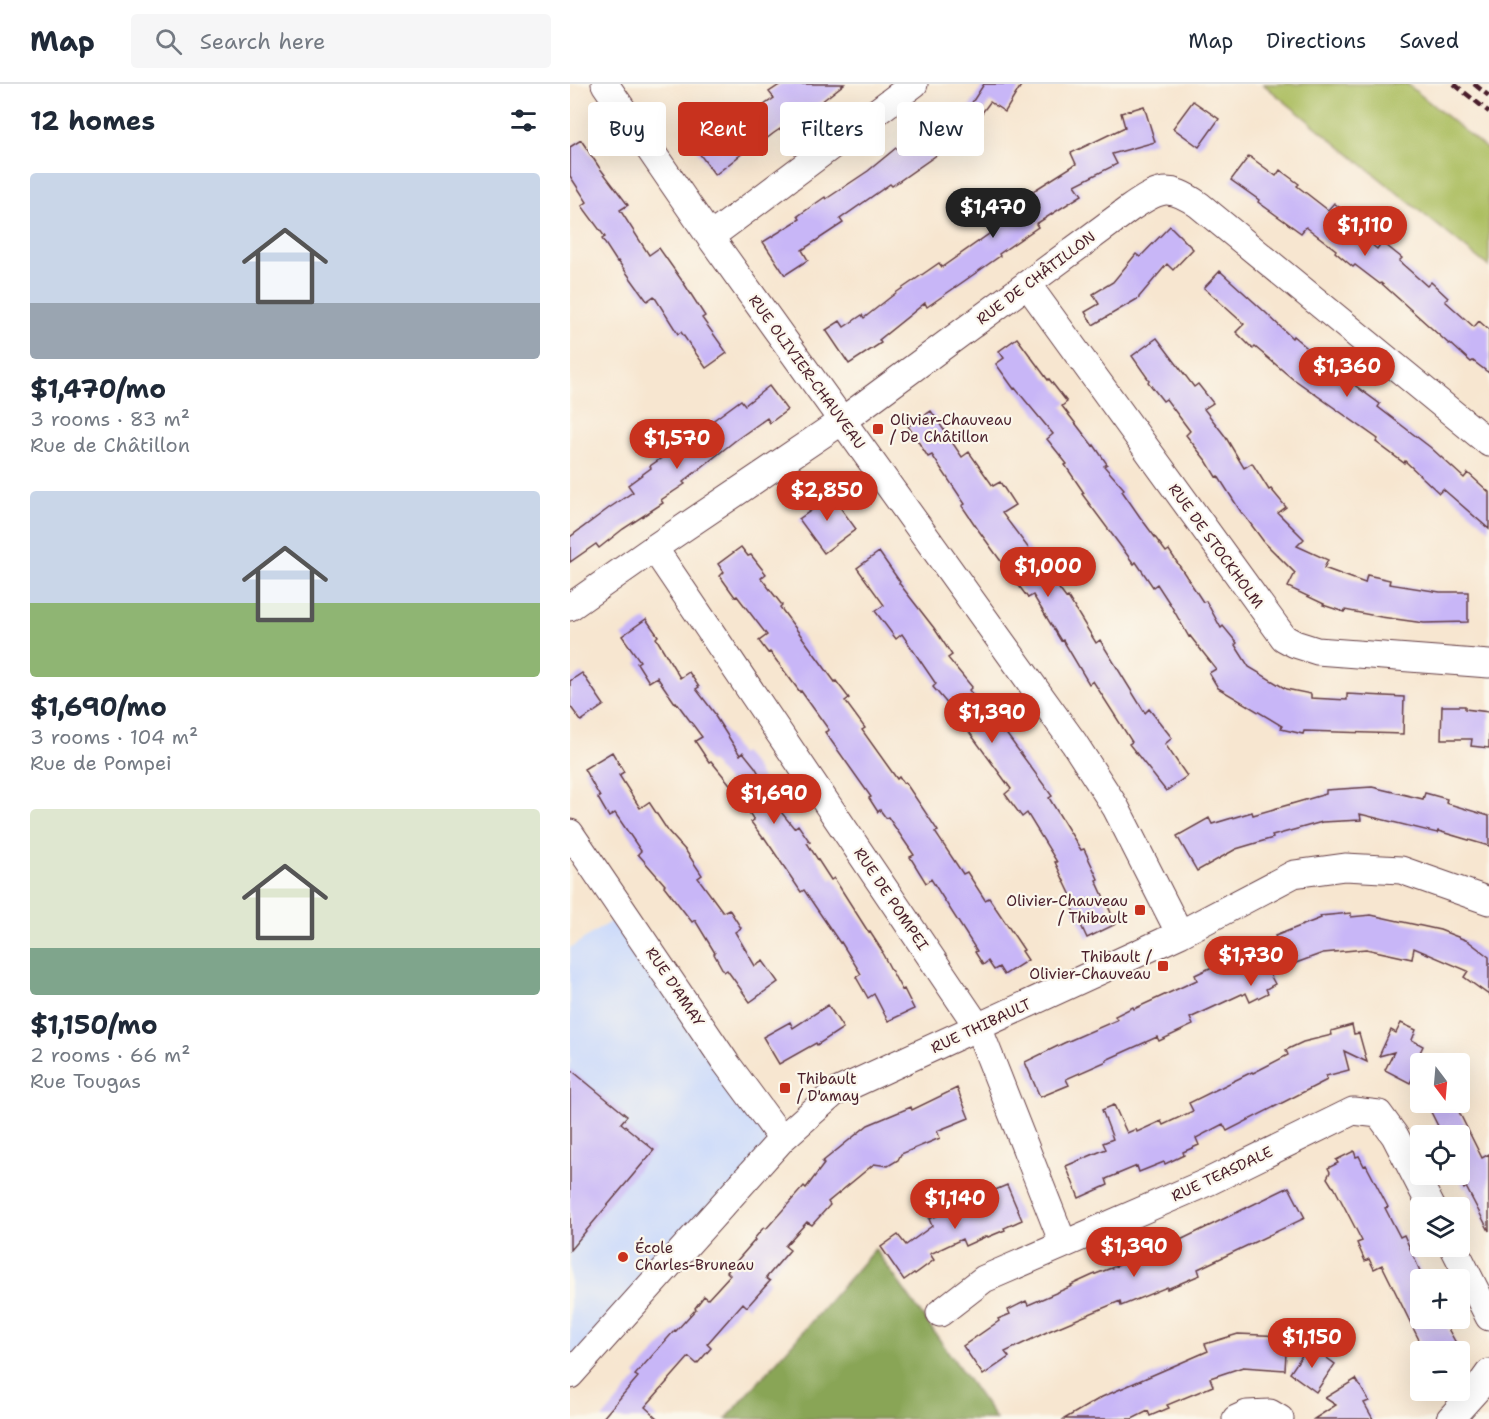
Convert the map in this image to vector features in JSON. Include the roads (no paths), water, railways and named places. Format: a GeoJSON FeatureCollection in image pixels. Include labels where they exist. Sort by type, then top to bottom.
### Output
{"type":"FeatureCollection","features":[{"type":"Feature","properties":{"kind":"street","name":"RUE OLIVIER-CHAUVEAU"},"geometry":{"type":"LineString","coordinates":[[605,84],[710,237],[1074,744],[1116,808],[1180,934]]}},
{"type":"Feature","properties":{"kind":"street"},"geometry":{"type":"LineString","coordinates":[[710,237],[914,84]]}},
{"type":"Feature","properties":{"kind":"street","name":"RUE DE CHÂTILLON"},"geometry":{"type":"LineString","coordinates":[[570,607],[842,421],[1145,198],[1165,191],[1177,192],[1199,205],[1489,443]]}},
{"type":"Feature","properties":{"kind":"street","name":"RUE DE STOCKHOLM"},"geometry":{"type":"LineString","coordinates":[[1027,284],[1284,638],[1317,651],[1489,664]]}},
{"type":"Feature","properties":{"kind":"street","name":"RUE DE POMPEI"},"geometry":{"type":"LineString","coordinates":[[654,548],[978,1028],[1062,1244]]}},
{"type":"Feature","properties":{"kind":"street","name":"RUE D'AMAY"},"geometry":{"type":"LineString","coordinates":[[570,833],[726,1063],[782,1139]]}},
{"type":"Feature","properties":{"kind":"street","name":"RUE THIBAULT"},"geometry":{"type":"LineString","coordinates":[[570,1375],[782,1139],[834,1093],[1180,934],[1294,874],[1345,867],[1401,870],[1489,901]]}},
{"type":"Feature","properties":{"kind":"street","name":"RUE TEASDALE"},"geometry":{"type":"LineString","coordinates":[[940,1313],[984,1279],[1210,1181],[1353,1111],[1379,1114],[1395,1136],[1426,1197]]}},
{"type":"Feature","properties":{"kind":"street"},"geometry":{"type":"LineString","coordinates":[[1459,1257],[1489,1317]]}},
{"type":"Feature","properties":{"kind":"street"},"geometry":{"type":"LineString","coordinates":[[1450,1419],[1489,1373]]}},
{"type":"Feature","properties":{"kind":"street"},"geometry":{"type":"LineString","coordinates":[[1236,1419],[1247,1414],[1270,1413],[1280,1419]]}},
{"type":"Feature","properties":{"kind":"railway"},"geometry":{"type":"LineString","coordinates":[[1454,84],[1489,112]]}},
{"type":"Feature","properties":{"kind":"railway"},"geometry":{"type":"LineString","coordinates":[[1474,84],[1489,96]]}},
{"type":"Feature","properties":{"kind":"place","name":"Olivier-Chauveau / De Châtillon"},"geometry":{"type":"Point","coordinates":[878,429]}},
{"type":"Feature","properties":{"kind":"place","name":"Olivier-Chauveau / Thibault"},"geometry":{"type":"Point","coordinates":[1140,910]}},
{"type":"Feature","properties":{"kind":"place","name":"Thibault / Olivier-Chauveau"},"geometry":{"type":"Point","coordinates":[1163,966]}},
{"type":"Feature","properties":{"kind":"place","name":"Thibault / D'amay"},"geometry":{"type":"Point","coordinates":[785,1088]}},
{"type":"Feature","properties":{"kind":"place","name":"École Charles-Bruneau"},"geometry":{"type":"Point","coordinates":[623,1257]}}]}
